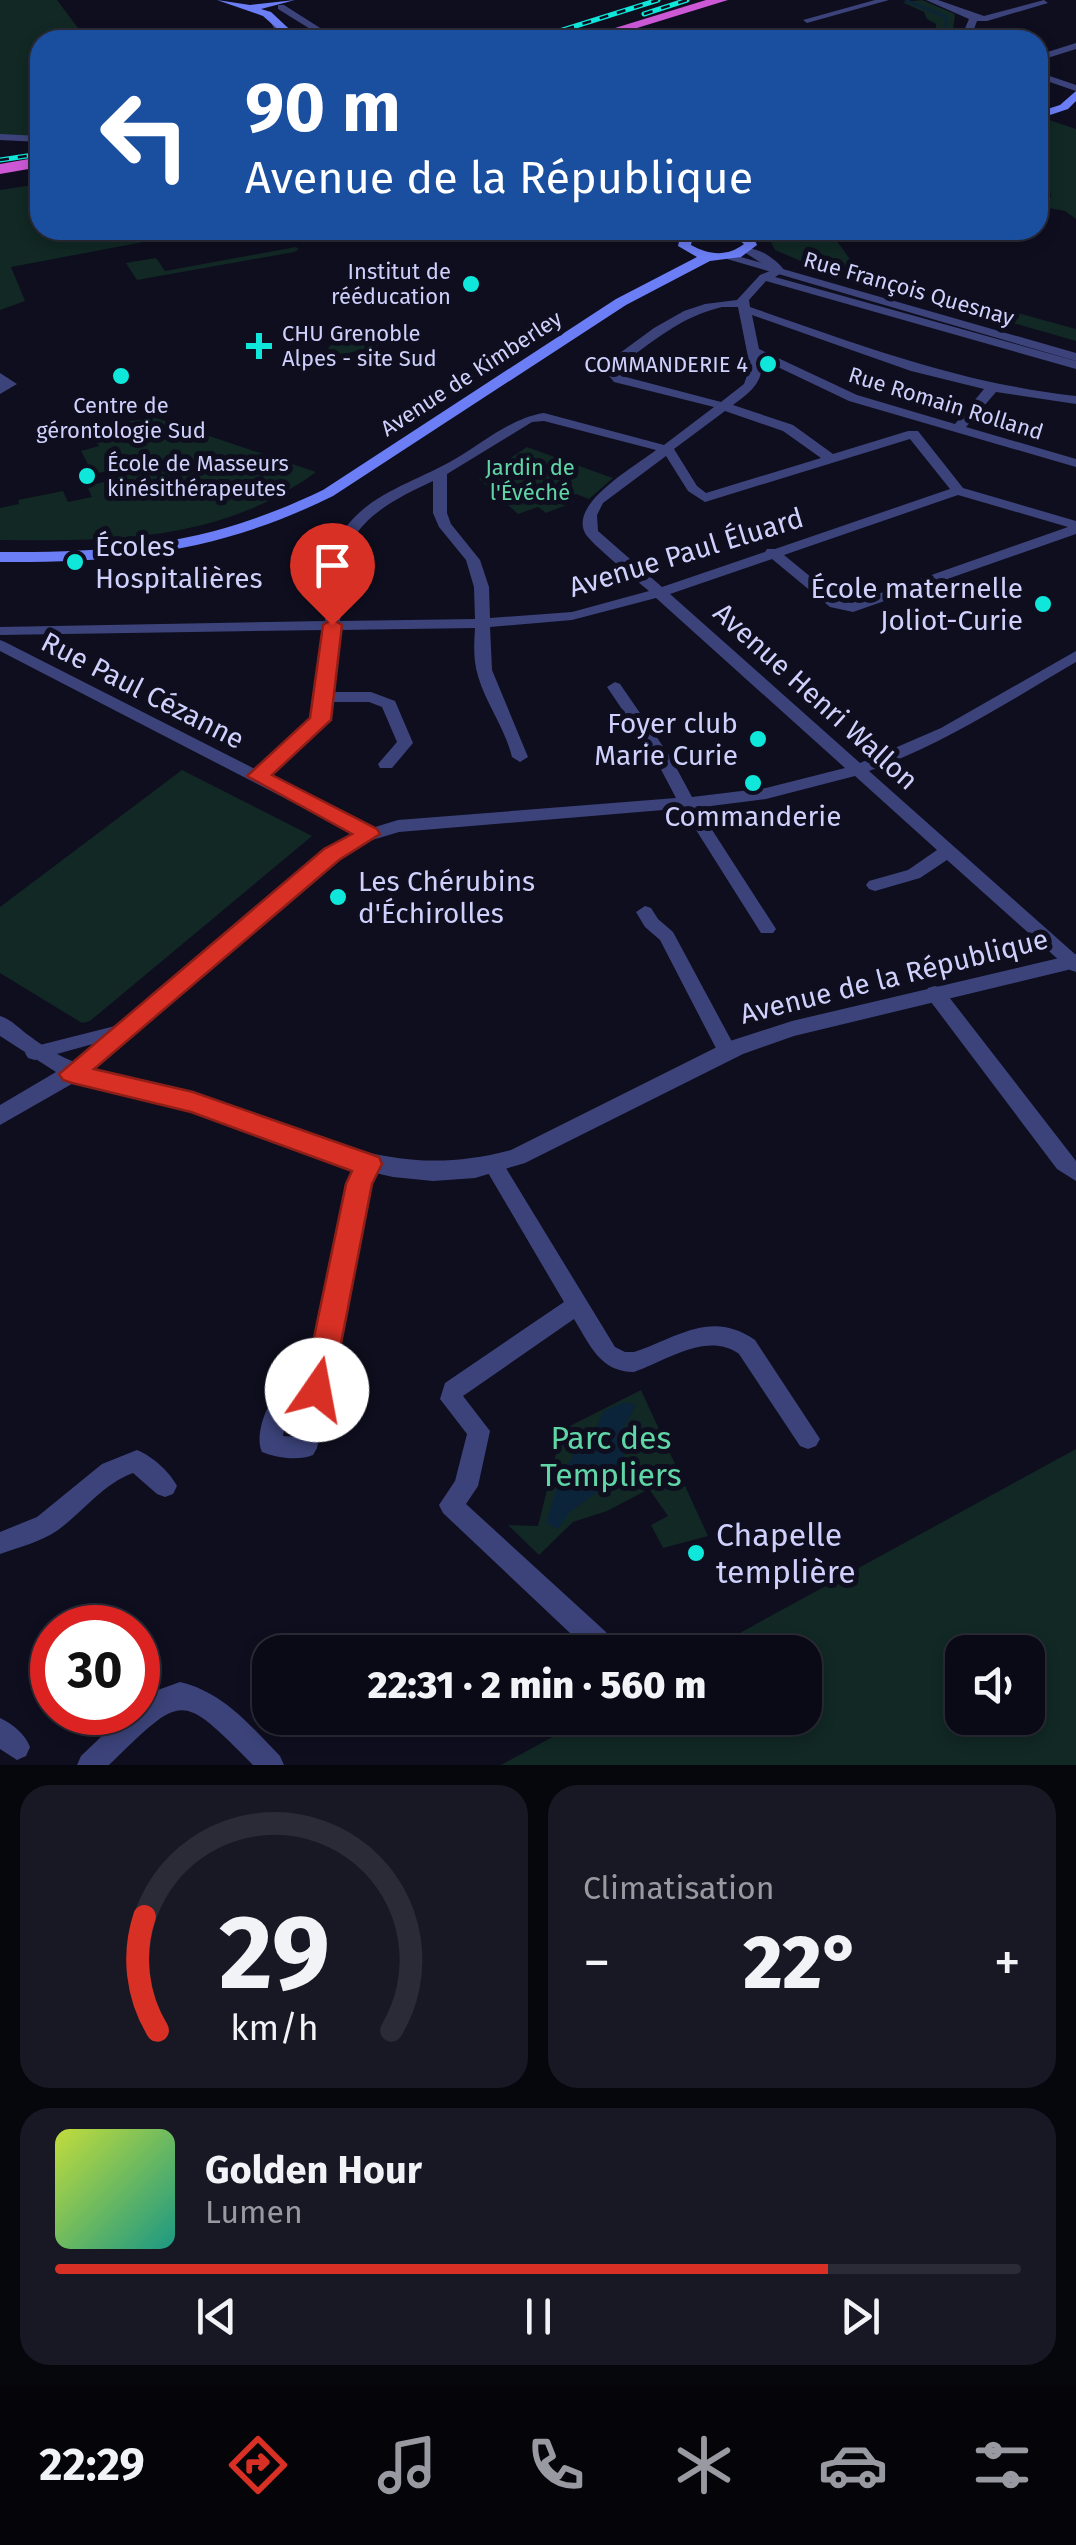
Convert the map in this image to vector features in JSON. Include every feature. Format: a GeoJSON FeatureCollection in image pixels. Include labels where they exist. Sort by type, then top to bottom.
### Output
{"type":"FeatureCollection","features":[{"type":"Feature","properties":{"kind":"highway"},"geometry":{"type":"LineString","coordinates":[[618,30],[723,0]]}},
{"type":"Feature","properties":{"kind":"highway"},"geometry":{"type":"LineString","coordinates":[[632,30],[723,0]]}},
{"type":"Feature","properties":{"kind":"highway"},"geometry":{"type":"LineString","coordinates":[[657,30],[744,0]]}},
{"type":"Feature","properties":{"kind":"highway"},"geometry":{"type":"LineString","coordinates":[[0,177],[30,172]]}},
{"type":"Feature","properties":{"kind":"main road"},"geometry":{"type":"LineString","coordinates":[[222,0],[272,18],[285,30]]}},
{"type":"Feature","properties":{"kind":"main road"},"geometry":{"type":"LineString","coordinates":[[250,8],[284,4],[305,30]]}},
{"type":"Feature","properties":{"kind":"main road"},"geometry":{"type":"LineString","coordinates":[[1048,112],[1074,99]]}},
{"type":"Feature","properties":{"kind":"main road","name":"Rue François Quesnay"},"geometry":{"type":"LineString","coordinates":[[681,240],[709,256],[732,256],[750,240]]}},
{"type":"Feature","properties":{"kind":"main road","name":"Avenue de Kimberley"},"geometry":{"type":"LineString","coordinates":[[256,524],[338,478],[658,275],[681,240]]}},
{"type":"Feature","properties":{"kind":"main road","name":"Avenue de Kimberley"},"geometry":{"type":"LineString","coordinates":[[0,553],[96,558],[174,547],[292,512],[328,494],[595,318],[709,256]]}},
{"type":"Feature","properties":{"kind":"street"},"geometry":{"type":"LineString","coordinates":[[808,20],[885,0]]}},
{"type":"Feature","properties":{"kind":"street"},"geometry":{"type":"LineString","coordinates":[[930,0],[984,19],[1044,4]]}},
{"type":"Feature","properties":{"kind":"street"},"geometry":{"type":"LineString","coordinates":[[284,4],[320,30]]}},
{"type":"Feature","properties":{"kind":"street"},"geometry":{"type":"LineString","coordinates":[[272,18],[280,30]]}},
{"type":"Feature","properties":{"kind":"street"},"geometry":{"type":"LineString","coordinates":[[969,30],[974,18]]}},
{"type":"Feature","properties":{"kind":"street"},"geometry":{"type":"LineString","coordinates":[[1048,55],[1076,46]]}},
{"type":"Feature","properties":{"kind":"street"},"geometry":{"type":"LineString","coordinates":[[1048,81],[1074,99]]}},
{"type":"Feature","properties":{"kind":"street"},"geometry":{"type":"LineString","coordinates":[[0,138],[30,139]]}},
{"type":"Feature","properties":{"kind":"street","name":"Rue François Quesnay"},"geometry":{"type":"LineString","coordinates":[[750,240],[769,270],[1076,347]]}},
{"type":"Feature","properties":{"kind":"street","name":"Rue François Quesnay"},"geometry":{"type":"LineString","coordinates":[[732,256],[769,270],[1076,357]]}},
{"type":"Feature","properties":{"kind":"street"},"geometry":{"type":"LineString","coordinates":[[744,306],[769,270],[1076,365]]}},
{"type":"Feature","properties":{"kind":"street"},"geometry":{"type":"LineString","coordinates":[[832,460],[788,428],[724,406],[618,378],[610,368],[690,311],[718,302],[744,306],[843,346],[992,388],[1076,400]]}},
{"type":"Feature","properties":{"kind":"street","name":"Avenue Henri Wallon"},"geometry":{"type":"LineString","coordinates":[[744,306],[755,379],[598,502],[590,516],[591,532],[946,852],[1075,962]]}},
{"type":"Feature","properties":{"kind":"street","name":"Rue Romain Rolland"},"geometry":{"type":"LineString","coordinates":[[752,350],[853,398],[893,412],[1076,463]]}},
{"type":"Feature","properties":{"kind":"street"},"geometry":{"type":"LineString","coordinates":[[0,377],[11,384],[0,390]]}},
{"type":"Feature","properties":{"kind":"street"},"geometry":{"type":"LineString","coordinates":[[957,428],[992,388]]}},
{"type":"Feature","properties":{"kind":"street"},"geometry":{"type":"LineString","coordinates":[[893,412],[958,490],[1076,527]]}},
{"type":"Feature","properties":{"kind":"street"},"geometry":{"type":"LineString","coordinates":[[257,776],[318,725],[326,696],[342,544],[348,533],[357,522],[421,479],[441,472],[528,419],[544,416],[666,449],[674,455],[694,493],[705,498],[913,434]]}},
{"type":"Feature","properties":{"kind":"street"},"geometry":{"type":"LineString","coordinates":[[441,472],[438,515],[450,535],[471,556],[479,576],[485,672],[520,756]]}},
{"type":"Feature","properties":{"kind":"street","name":"Avenue Paul Éluard"},"geometry":{"type":"LineString","coordinates":[[0,631],[482,623],[572,616],[659,593],[958,490]]}},
{"type":"Feature","properties":{"kind":"street"},"geometry":{"type":"LineString","coordinates":[[772,552],[835,604],[853,608],[1076,527]]}},
{"type":"Feature","properties":{"kind":"street","name":"Rue Paul Cézanne"},"geometry":{"type":"LineString","coordinates":[[0,645],[369,834]]}},
{"type":"Feature","properties":{"kind":"street"},"geometry":{"type":"LineString","coordinates":[[0,1116],[72,1074],[332,854],[369,834],[432,822],[690,803],[782,791],[930,740],[1076,656]]}},
{"type":"Feature","properties":{"kind":"street"},"geometry":{"type":"LineString","coordinates":[[615,687],[664,758],[768,930]]}},
{"type":"Feature","properties":{"kind":"street"},"geometry":{"type":"LineString","coordinates":[[326,696],[378,698],[389,704],[405,742],[386,764]]}},
{"type":"Feature","properties":{"kind":"street"},"geometry":{"type":"LineString","coordinates":[[875,885],[914,874],[946,852]]}},
{"type":"Feature","properties":{"kind":"street","name":"Avenue de la République"},"geometry":{"type":"LineString","coordinates":[[645,912],[650,922],[668,936],[727,1051]]}},
{"type":"Feature","properties":{"kind":"street","name":"Avenue de la République"},"geometry":{"type":"LineString","coordinates":[[0,1024],[35,1053],[72,1074],[193,1102],[271,1128],[342,1158],[425,1172],[494,1166],[727,1051],[792,1028],[1075,962]]}},
{"type":"Feature","properties":{"kind":"street"},"geometry":{"type":"LineString","coordinates":[[936,993],[1064,1164],[1076,1173]]}},
{"type":"Feature","properties":{"kind":"street"},"geometry":{"type":"LineString","coordinates":[[35,1053],[127,1026]]}},
{"type":"Feature","properties":{"kind":"street"},"geometry":{"type":"LineString","coordinates":[[312,1416],[359,1184],[369,1164]]}},
{"type":"Feature","properties":{"kind":"street"},"geometry":{"type":"LineString","coordinates":[[494,1166],[607,1354],[622,1362],[649,1358],[714,1332],[734,1335],[747,1347],[808,1439]]}},
{"type":"Feature","properties":{"kind":"street"},"geometry":{"type":"LineString","coordinates":[[576,1306],[454,1390],[451,1399],[479,1431],[466,1486],[450,1506],[591,1635]]}},
{"type":"Feature","properties":{"kind":"street"},"geometry":{"type":"LineString","coordinates":[[0,1543],[44,1526],[106,1473],[125,1464],[137,1461],[165,1486]]}},
{"type":"Feature","properties":{"kind":"street"},"geometry":{"type":"LineString","coordinates":[[90,1765],[163,1698],[186,1693],[210,1704],[270,1765]]}},
{"type":"Feature","properties":{"kind":"green space"},"geometry":{"type":"Polygon","coordinates":[[[0,0],[57,0],[80,30],[30,30],[30,136],[0,135],[0,0]]]}},
{"type":"Feature","properties":{"kind":"green space"},"geometry":{"type":"Polygon","coordinates":[[[922,0],[955,14],[953,30],[929,30],[936,24],[924,12],[902,2],[922,0]]]}},
{"type":"Feature","properties":{"kind":"green space"},"geometry":{"type":"Polygon","coordinates":[[[1048,120],[1076,129],[1076,219],[1065,211],[1048,208],[1048,120]]]}},
{"type":"Feature","properties":{"kind":"green space"},"geometry":{"type":"Polygon","coordinates":[[[30,186],[30,240],[154,240],[11,267],[25,301],[0,310],[0,190],[30,186]]]}},
{"type":"Feature","properties":{"kind":"green space"},"geometry":{"type":"Polygon","coordinates":[[[770,240],[836,240],[857,269],[1076,329],[1076,341],[810,265],[775,250],[770,240]]]}},
{"type":"Feature","properties":{"kind":"green space"},"geometry":{"type":"Polygon","coordinates":[[[299,249],[294,252],[137,280],[126,263],[156,258],[165,271],[299,249]]]}},
{"type":"Feature","properties":{"kind":"green space"},"geometry":{"type":"Polygon","coordinates":[[[367,327],[381,340],[378,346],[340,355],[328,349],[341,331],[367,331],[367,327]]]}},
{"type":"Feature","properties":{"kind":"green space"},"geometry":{"type":"Polygon","coordinates":[[[156,418],[316,472],[280,495],[204,525],[125,537],[0,540],[0,508],[19,504],[18,500],[63,491],[68,502],[92,497],[87,486],[117,479],[113,470],[93,474],[81,451],[99,446],[92,433],[74,436],[69,428],[156,418]]]}},
{"type":"Feature","properties":{"kind":"green space","name":"Jardin de l'Évéché"},"geometry":{"type":"Polygon","coordinates":[[[527,447],[613,478],[589,499],[576,494],[568,497],[574,502],[546,513],[538,507],[518,514],[479,479],[527,447]]]}},
{"type":"Feature","properties":{"kind":"green space"},"geometry":{"type":"Polygon","coordinates":[[[182,770],[312,836],[90,1021],[82,1023],[0,973],[0,907],[182,770]]]}},
{"type":"Feature","properties":{"kind":"green space","name":"Parc des Templiers"},"geometry":{"type":"Polygon","coordinates":[[[641,1390],[708,1536],[663,1548],[651,1525],[668,1516],[649,1489],[607,1511],[573,1522],[539,1555],[508,1525],[538,1526],[562,1430],[641,1390]]]}},
{"type":"Feature","properties":{"kind":"green space"},"geometry":{"type":"Polygon","coordinates":[[[1076,1449],[1076,1765],[501,1765],[556,1735],[822,1735],[822,1635],[736,1635],[1076,1449]]]}},
{"type":"Feature","properties":{"kind":"water"},"geometry":{"type":"Polygon","coordinates":[[[625,1402],[636,1405],[622,1431],[628,1447],[609,1483],[569,1513],[558,1529],[546,1523],[559,1481],[576,1450],[592,1436],[604,1411],[625,1402]]]}},
{"type":"Feature","properties":{"kind":"waterway"},"geometry":{"type":"LineString","coordinates":[[906,0],[946,17],[946,30]]}},
{"type":"Feature","properties":{"kind":"railway"},"geometry":{"type":"LineString","coordinates":[[563,30],[658,0]]}},
{"type":"Feature","properties":{"kind":"railway"},"geometry":{"type":"LineString","coordinates":[[644,14],[687,0]]}},
{"type":"Feature","properties":{"kind":"railway"},"geometry":{"type":"LineString","coordinates":[[0,160],[30,156]]}},
{"type":"Feature","properties":{"kind":"place","name":"Institut de rééducation"},"geometry":{"type":"Point","coordinates":[471,284]}},
{"type":"Feature","properties":{"kind":"place","name":"CHU Grenoble Alpes - site Sud"},"geometry":{"type":"Point","coordinates":[259,346]}},
{"type":"Feature","properties":{"kind":"place","name":"COMMANDERIE 4"},"geometry":{"type":"Point","coordinates":[768,364]}},
{"type":"Feature","properties":{"kind":"place","name":"Centre de gérontologie Sud"},"geometry":{"type":"Point","coordinates":[121,376]}},
{"type":"Feature","properties":{"kind":"place","name":"École de Masseurs kinésithérapeutes"},"geometry":{"type":"Point","coordinates":[87,476]}},
{"type":"Feature","properties":{"kind":"place","name":"Écoles Hospitalières"},"geometry":{"type":"Point","coordinates":[75,562]}},
{"type":"Feature","properties":{"kind":"place","name":"École maternelle Joliot-Curie"},"geometry":{"type":"Point","coordinates":[1043,604]}},
{"type":"Feature","properties":{"kind":"place","name":"Foyer club Marie Curie"},"geometry":{"type":"Point","coordinates":[758,739]}},
{"type":"Feature","properties":{"kind":"place","name":"Commanderie"},"geometry":{"type":"Point","coordinates":[753,783]}},
{"type":"Feature","properties":{"kind":"place","name":"Les Chérubins d'Échirolles"},"geometry":{"type":"Point","coordinates":[338,897]}},
{"type":"Feature","properties":{"kind":"place","name":"Chapelle templière"},"geometry":{"type":"Point","coordinates":[696,1553]}},
{"type":"Feature","properties":{"kind":"route"},"geometry":{"type":"LineString","coordinates":[[317,1390],[359,1184],[369,1164],[342,1158],[271,1128],[193,1102],[72,1074],[332,854],[369,834],[257,776],[313,730],[323,714],[332,625]]}}]}
